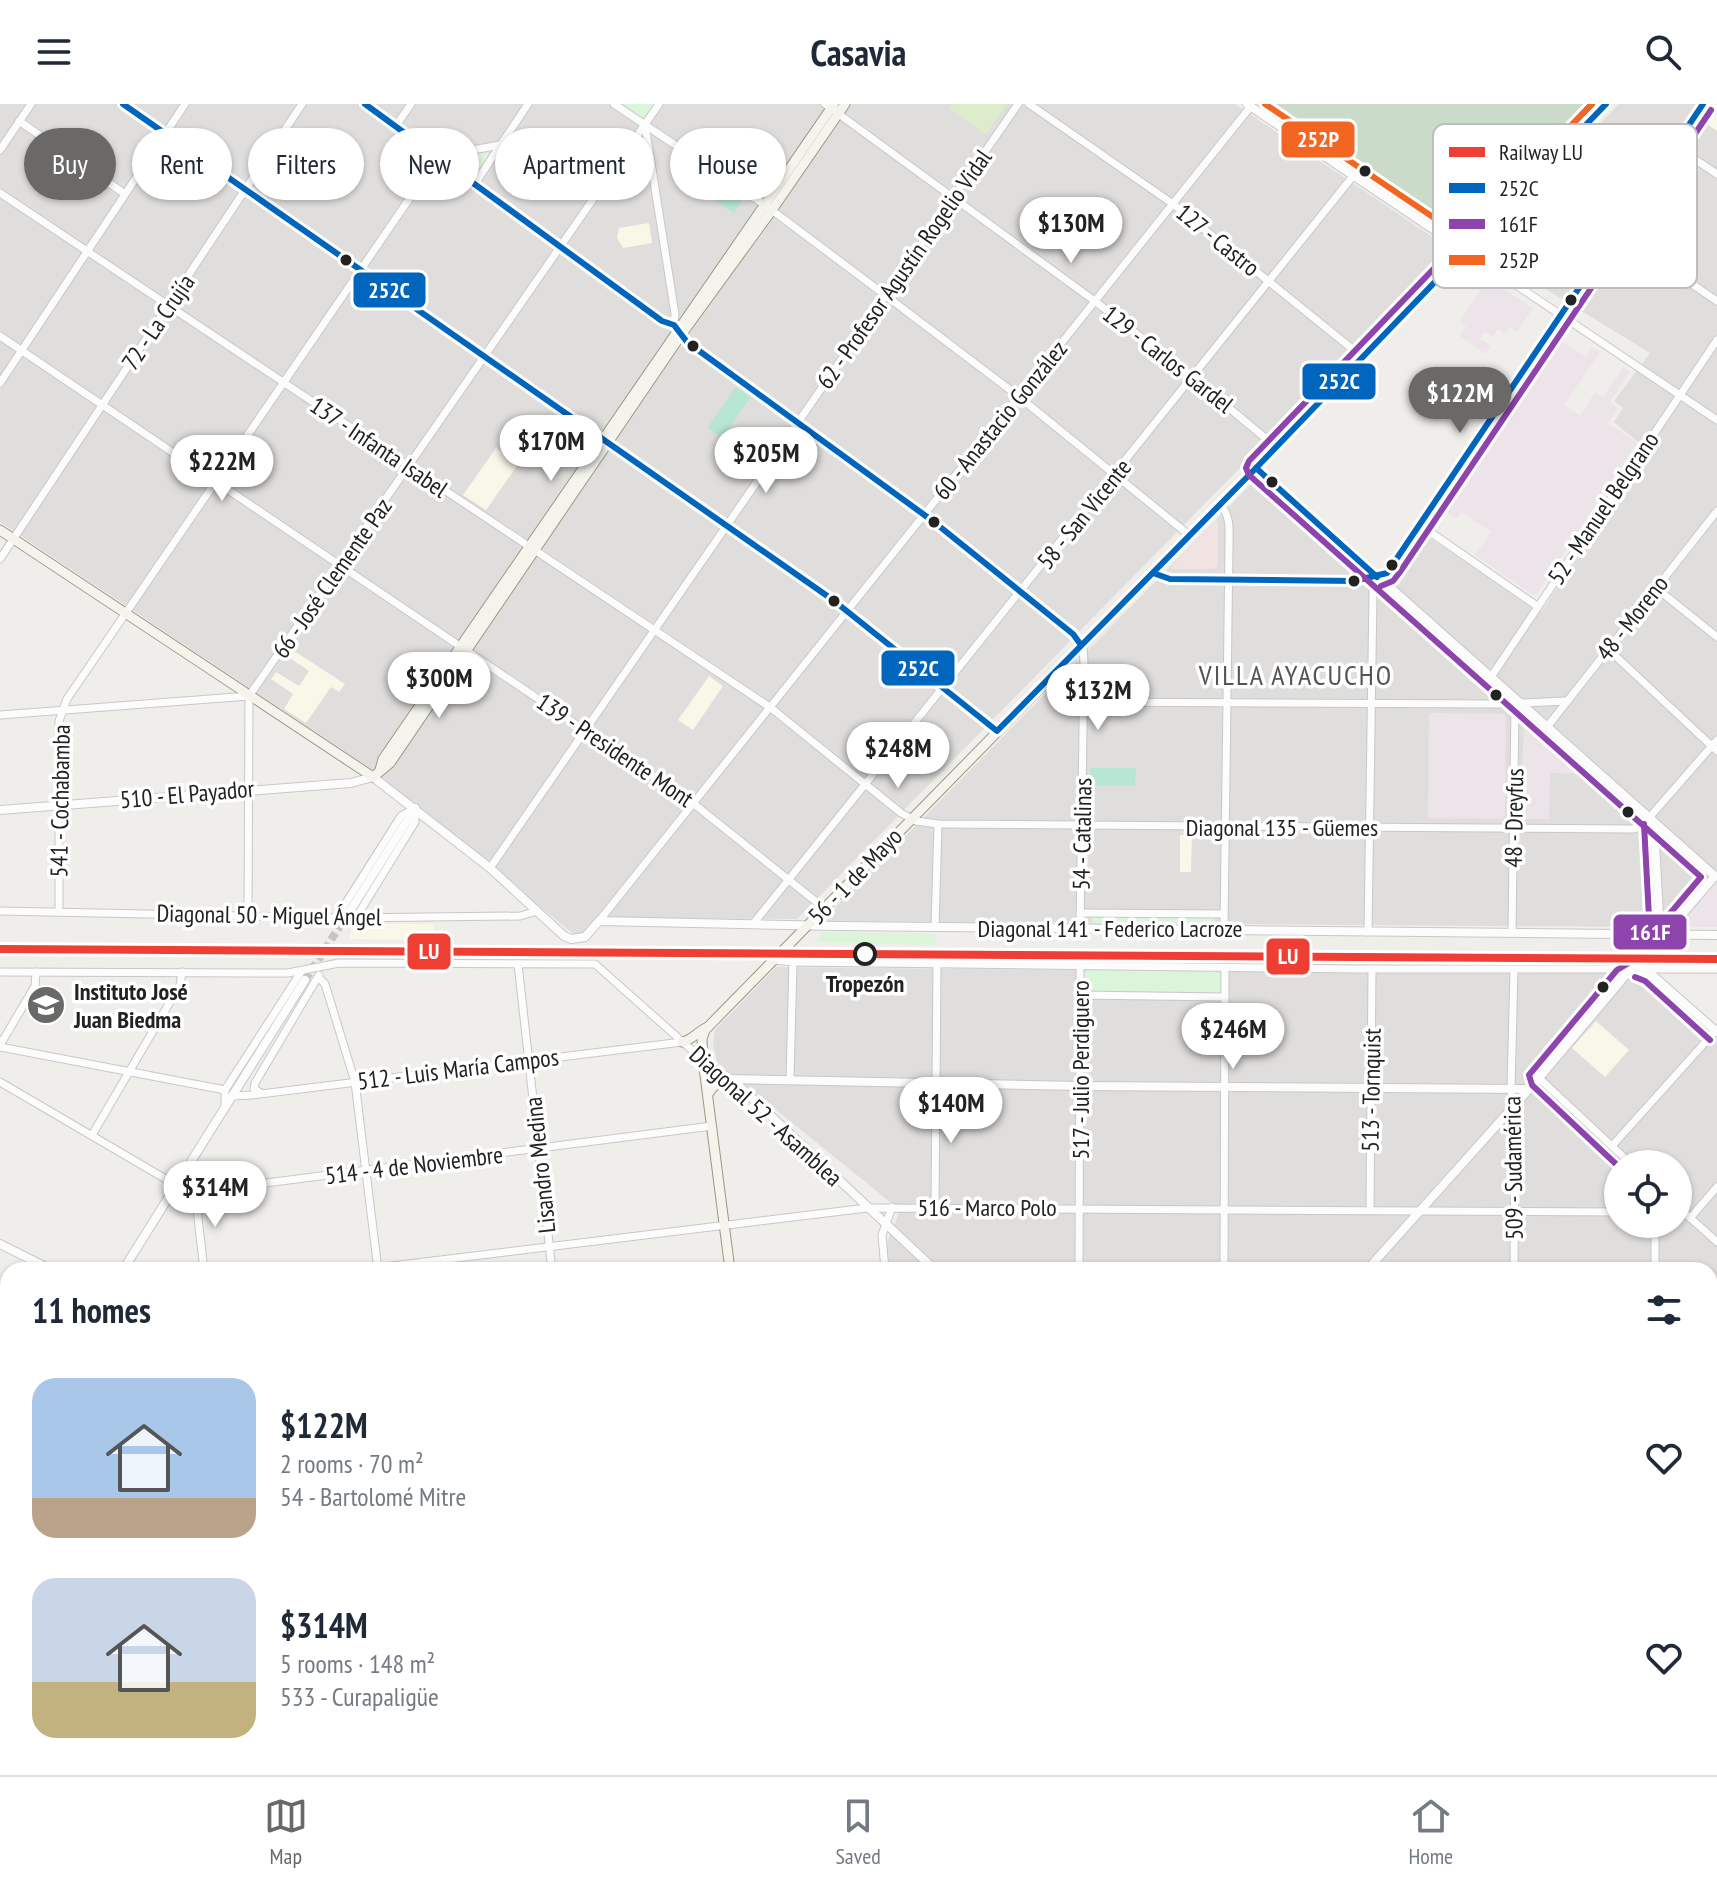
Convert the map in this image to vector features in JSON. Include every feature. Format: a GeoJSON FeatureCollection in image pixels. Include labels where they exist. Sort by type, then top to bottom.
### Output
{"type":"FeatureCollection","features":[{"type":"Feature","properties":{"kind":"main road"},"geometry":{"type":"LineString","coordinates":[[0,530],[249,696],[376,773],[390,763],[464,646],[678,330],[769,207],[832,107],[845,104]]}},
{"type":"Feature","properties":{"kind":"main road","name":"56 - 1 de Mayo"},"geometry":{"type":"LineString","coordinates":[[1587,124],[1606,104]]}},
{"type":"Feature","properties":{"kind":"main road","name":"56 - 1 de Mayo"},"geometry":{"type":"LineString","coordinates":[[682,1042],[708,1027],[1256,468],[1433,282]]}},
{"type":"Feature","properties":{"kind":"main road"},"geometry":{"type":"LineString","coordinates":[[708,1027],[702,1039],[703,1060],[729,1262]]}},
{"type":"Feature","properties":{"kind":"main road"},"geometry":{"type":"LineString","coordinates":[[708,1094],[717,1082],[725,1081],[743,1093]]}},
{"type":"Feature","properties":{"kind":"street"},"geometry":{"type":"LineString","coordinates":[[0,150],[31,104]]}},
{"type":"Feature","properties":{"kind":"street"},"geometry":{"type":"LineString","coordinates":[[123,104],[157,128]]}},
{"type":"Feature","properties":{"kind":"street"},"geometry":{"type":"LineString","coordinates":[[170,128],[185,104]]}},
{"type":"Feature","properties":{"kind":"street","name":"72 - La Crujía"},"geometry":{"type":"LineString","coordinates":[[0,559],[302,104]]}},
{"type":"Feature","properties":{"kind":"street"},"geometry":{"type":"LineString","coordinates":[[365,104],[395,127],[411,104]]}},
{"type":"Feature","properties":{"kind":"street"},"geometry":{"type":"LineString","coordinates":[[512,128],[528,104]]}},
{"type":"Feature","properties":{"kind":"street"},"geometry":{"type":"LineString","coordinates":[[614,104],[769,207],[1018,396],[1189,535]]}},
{"type":"Feature","properties":{"kind":"street","name":"66 - José Clemente Paz"},"geometry":{"type":"LineString","coordinates":[[249,696],[659,104]]}},
{"type":"Feature","properties":{"kind":"street","name":"62 - Profesor Agustín Rogelio Vidal"},"geometry":{"type":"LineString","coordinates":[[490,868],[1018,104]]}},
{"type":"Feature","properties":{"kind":"street","name":"127 - Castro"},"geometry":{"type":"LineString","coordinates":[[1029,104],[1173,204],[1361,356]]}},
{"type":"Feature","properties":{"kind":"street"},"geometry":{"type":"LineString","coordinates":[[1690,124],[1703,104]]}},
{"type":"Feature","properties":{"kind":"street"},"geometry":{"type":"LineString","coordinates":[[1249,105],[1433,229]]}},
{"type":"Feature","properties":{"kind":"street","name":"60 - Anastacio González"},"geometry":{"type":"LineString","coordinates":[[599,921],[1096,302],[1249,105]]}},
{"type":"Feature","properties":{"kind":"street","name":"129 - Carlos Gardel"},"geometry":{"type":"LineString","coordinates":[[832,107],[1096,302],[1276,447]]}},
{"type":"Feature","properties":{"kind":"street"},"geometry":{"type":"LineString","coordinates":[[19,121],[125,194]]}},
{"type":"Feature","properties":{"kind":"street"},"geometry":{"type":"LineString","coordinates":[[645,125],[678,330]]}},
{"type":"Feature","properties":{"kind":"street"},"geometry":{"type":"LineString","coordinates":[[479,177],[495,153]]}},
{"type":"Feature","properties":{"kind":"street"},"geometry":{"type":"LineString","coordinates":[[1697,161],[1717,174]]}},
{"type":"Feature","properties":{"kind":"street","name":"58 - San Vicente"},"geometry":{"type":"LineString","coordinates":[[753,924],[1353,176]]}},
{"type":"Feature","properties":{"kind":"street"},"geometry":{"type":"LineString","coordinates":[[232,181],[848,611],[997,731]]}},
{"type":"Feature","properties":{"kind":"street"},"geometry":{"type":"LineString","coordinates":[[0,383],[132,184]]}},
{"type":"Feature","properties":{"kind":"street"},"geometry":{"type":"LineString","coordinates":[[479,189],[678,330],[924,515],[1073,634],[1081,645]]}},
{"type":"Feature","properties":{"kind":"street","name":"137 - Infanta Isabel"},"geometry":{"type":"LineString","coordinates":[[0,193],[771,708],[910,819]]}},
{"type":"Feature","properties":{"kind":"street","name":"541 - Cochabamba"},"geometry":{"type":"LineString","coordinates":[[59,911],[61,711],[410,200]]}},
{"type":"Feature","properties":{"kind":"street"},"geometry":{"type":"LineString","coordinates":[[1697,287],[1717,301]]}},
{"type":"Feature","properties":{"kind":"street"},"geometry":{"type":"LineString","coordinates":[[1520,288],[1717,420]]}},
{"type":"Feature","properties":{"kind":"street"},"geometry":{"type":"LineString","coordinates":[[1153,573],[1162,578],[1354,581],[1387,573],[1579,288]]}},
{"type":"Feature","properties":{"kind":"street","name":"139 - Presidente Mont"},"geometry":{"type":"LineString","coordinates":[[0,336],[341,563],[694,804],[824,908]]}},
{"type":"Feature","properties":{"kind":"street","name":"52 - Manuel Belgrano"},"geometry":{"type":"LineString","coordinates":[[1491,677],[1717,340]]}},
{"type":"Feature","properties":{"kind":"street"},"geometry":{"type":"LineString","coordinates":[[1256,468],[1518,704],[1716,875],[1674,924],[1660,935],[1639,968],[1625,976],[1539,1078],[1374,1262]]}},
{"type":"Feature","properties":{"kind":"street"},"geometry":{"type":"LineString","coordinates":[[1220,504],[1229,518],[1224,928]]}},
{"type":"Feature","properties":{"kind":"street","name":"48 - Moreno"},"geometry":{"type":"LineString","coordinates":[[1547,727],[1716,513]]}},
{"type":"Feature","properties":{"kind":"street"},"geometry":{"type":"LineString","coordinates":[[1420,525],[1537,606]]}},
{"type":"Feature","properties":{"kind":"street"},"geometry":{"type":"LineString","coordinates":[[1368,932],[1373,592],[1377,577]]}},
{"type":"Feature","properties":{"kind":"street"},"geometry":{"type":"LineString","coordinates":[[1656,588],[1717,637]]}},
{"type":"Feature","properties":{"kind":"street","name":"54 - Catalinas"},"geometry":{"type":"LineString","coordinates":[[1080,928],[1084,656],[1081,645]]}},
{"type":"Feature","properties":{"kind":"street"},"geometry":{"type":"LineString","coordinates":[[1608,649],[1715,746],[1651,820],[1660,935]]}},
{"type":"Feature","properties":{"kind":"street"},"geometry":{"type":"LineString","coordinates":[[0,715],[249,696],[248,915]]}},
{"type":"Feature","properties":{"kind":"street"},"geometry":{"type":"LineString","coordinates":[[1083,702],[1518,704],[1566,701]]}},
{"type":"Feature","properties":{"kind":"street","name":"48 - Dreyfus"},"geometry":{"type":"LineString","coordinates":[[1512,933],[1518,704]]}},
{"type":"Feature","properties":{"kind":"street"},"geometry":{"type":"LineString","coordinates":[[376,773],[490,868],[564,936],[571,939],[585,937],[599,921]]}},
{"type":"Feature","properties":{"kind":"street","name":"510 - El Payador"},"geometry":{"type":"LineString","coordinates":[[0,810],[351,783],[376,773]]}},
{"type":"Feature","properties":{"kind":"street"},"geometry":{"type":"LineString","coordinates":[[354,914],[415,808]]}},
{"type":"Feature","properties":{"kind":"street"},"geometry":{"type":"LineString","coordinates":[[354,914],[415,822],[415,808]]}},
{"type":"Feature","properties":{"kind":"street"},"geometry":{"type":"LineString","coordinates":[[337,917],[401,816],[415,808]]}},
{"type":"Feature","properties":{"kind":"street","name":"Diagonal 135 - Güemes"},"geometry":{"type":"LineString","coordinates":[[910,819],[938,824],[1082,826],[1633,829],[1651,820]]}},
{"type":"Feature","properties":{"kind":"street"},"geometry":{"type":"LineString","coordinates":[[935,927],[938,824]]}},
{"type":"Feature","properties":{"kind":"street","name":"Diagonal 50 - Miguel Ángel"},"geometry":{"type":"LineString","coordinates":[[0,911],[337,917],[354,914],[520,916],[537,911]]}},
{"type":"Feature","properties":{"kind":"street","name":"Diagonal 141 - Federico Lacroze"},"geometry":{"type":"LineString","coordinates":[[1080,913],[1224,914]]}},
{"type":"Feature","properties":{"kind":"street","name":"Diagonal 141 - Federico Lacroze"},"geometry":{"type":"LineString","coordinates":[[599,921],[1717,935]]}},
{"type":"Feature","properties":{"kind":"street"},"geometry":{"type":"LineString","coordinates":[[773,960],[1080,967],[1717,969]]}},
{"type":"Feature","properties":{"kind":"street"},"geometry":{"type":"LineString","coordinates":[[790,1080],[793,962]]}},
{"type":"Feature","properties":{"kind":"street"},"geometry":{"type":"LineString","coordinates":[[0,972],[182,972],[303,976],[322,966],[339,963],[518,964]]}},
{"type":"Feature","properties":{"kind":"street","name":"Diagonal 52 - Asamblea"},"geometry":{"type":"LineString","coordinates":[[518,964],[595,964],[682,1042],[729,1079],[926,1262]]}},
{"type":"Feature","properties":{"kind":"street","name":"Lisandro Medina"},"geometry":{"type":"LineString","coordinates":[[518,964],[551,1262]]}},
{"type":"Feature","properties":{"kind":"street"},"geometry":{"type":"LineString","coordinates":[[935,1207],[937,965]]}},
{"type":"Feature","properties":{"kind":"street"},"geometry":{"type":"LineString","coordinates":[[262,1093],[254,1089],[255,1083],[322,966]]}},
{"type":"Feature","properties":{"kind":"street","name":"517 - Julio Perdiguero"},"geometry":{"type":"LineString","coordinates":[[1079,1262],[1080,967]]}},
{"type":"Feature","properties":{"kind":"street"},"geometry":{"type":"LineString","coordinates":[[1224,1262],[1225,968]]}},
{"type":"Feature","properties":{"kind":"street"},"geometry":{"type":"LineString","coordinates":[[1612,1146],[1717,1031],[1650,973],[1639,968]]}},
{"type":"Feature","properties":{"kind":"street","name":"513 - Tornquist"},"geometry":{"type":"LineString","coordinates":[[1370,1210],[1372,969]]}},
{"type":"Feature","properties":{"kind":"street","name":"509 - Sudamérica"},"geometry":{"type":"LineString","coordinates":[[1514,970],[1511,1089],[1514,1262]]}},
{"type":"Feature","properties":{"kind":"street"},"geometry":{"type":"LineString","coordinates":[[0,1046],[35,986],[36,972]]}},
{"type":"Feature","properties":{"kind":"street"},"geometry":{"type":"LineString","coordinates":[[92,1135],[180,985],[182,972]]}},
{"type":"Feature","properties":{"kind":"street"},"geometry":{"type":"LineString","coordinates":[[229,1093],[269,1040],[303,976]]}},
{"type":"Feature","properties":{"kind":"street"},"geometry":{"type":"LineString","coordinates":[[128,1262],[303,976]]}},
{"type":"Feature","properties":{"kind":"street"},"geometry":{"type":"LineString","coordinates":[[318,977],[325,984],[355,1082],[377,1262]]}},
{"type":"Feature","properties":{"kind":"street"},"geometry":{"type":"LineString","coordinates":[[1080,995],[1225,997]]}},
{"type":"Feature","properties":{"kind":"street","name":"512 - Luis María Campos"},"geometry":{"type":"LineString","coordinates":[[0,1046],[229,1093],[262,1093],[682,1042]]}},
{"type":"Feature","properties":{"kind":"street"},"geometry":{"type":"LineString","coordinates":[[1539,1078],[1616,1150]]}},
{"type":"Feature","properties":{"kind":"street"},"geometry":{"type":"LineString","coordinates":[[729,1079],[1080,1086],[1529,1089]]}},
{"type":"Feature","properties":{"kind":"street","name":"514 - 4 de Noviembre"},"geometry":{"type":"LineString","coordinates":[[0,1082],[176,1185],[195,1192],[712,1126]]}},
{"type":"Feature","properties":{"kind":"street"},"geometry":{"type":"LineString","coordinates":[[1692,1205],[1717,1187]]}},
{"type":"Feature","properties":{"kind":"street"},"geometry":{"type":"LineString","coordinates":[[195,1192],[203,1262]]}},
{"type":"Feature","properties":{"kind":"street"},"geometry":{"type":"LineString","coordinates":[[884,1262],[882,1239],[892,1207]]}},
{"type":"Feature","properties":{"kind":"street","name":"516 - Marco Polo"},"geometry":{"type":"LineString","coordinates":[[432,1262],[867,1208],[1604,1212]]}},
{"type":"Feature","properties":{"kind":"street"},"geometry":{"type":"LineString","coordinates":[[1692,1221],[1717,1242]]}},
{"type":"Feature","properties":{"kind":"street"},"geometry":{"type":"LineString","coordinates":[[1655,1238],[1655,1262]]}},
{"type":"Feature","properties":{"kind":"street"},"geometry":{"type":"LineString","coordinates":[[0,1244],[36,1262]]}},
{"type":"Feature","properties":{"kind":"shaded area"},"geometry":{"type":"Polygon","coordinates":[[[0,104],[1235,104],[1433,237],[1433,271],[797,919],[596,918],[580,936],[576,936],[367,766],[0,522],[0,104]]]}},
{"type":"Feature","properties":{"kind":"shaded area"},"geometry":{"type":"Polygon","coordinates":[[[1619,104],[1717,104],[1717,868],[1665,922],[1645,927],[827,921],[825,918],[1256,479],[1261,480],[1382,590],[1420,532],[1542,611],[1647,450],[1614,422],[1623,408],[1614,401],[1650,353],[1544,288],[1697,288],[1697,124],[1600,124],[1619,104]]]}},
{"type":"Feature","properties":{"kind":"shaded area"},"geometry":{"type":"Polygon","coordinates":[[[1712,104],[1717,104],[1717,131],[1701,120],[1712,104]]]}},
{"type":"Feature","properties":{"kind":"shaded area"},"geometry":{"type":"Polygon","coordinates":[[[649,223],[652,243],[623,248],[617,238],[619,228],[649,223]]]}},
{"type":"Feature","properties":{"kind":"shaded area"},"geometry":{"type":"Polygon","coordinates":[[[1481,288],[1503,288],[1533,308],[1517,332],[1510,327],[1505,334],[1498,329],[1493,337],[1485,332],[1480,339],[1491,346],[1486,354],[1460,336],[1466,327],[1460,321],[1481,288]]]}},
{"type":"Feature","properties":{"kind":"shaded area"},"geometry":{"type":"Polygon","coordinates":[[[1554,336],[1586,357],[1592,347],[1600,352],[1564,405],[1580,416],[1595,392],[1603,397],[1623,367],[1630,372],[1610,402],[1618,408],[1608,423],[1637,443],[1537,594],[1533,595],[1475,555],[1491,532],[1461,512],[1456,519],[1437,507],[1554,336]]]}},
{"type":"Feature","properties":{"kind":"shaded area"},"geometry":{"type":"Polygon","coordinates":[[[496,448],[519,463],[486,510],[463,495],[496,448]]]}},
{"type":"Feature","properties":{"kind":"shaded area"},"geometry":{"type":"Polygon","coordinates":[[[1216,520],[1218,566],[1214,569],[1172,569],[1171,567],[1216,520]]]}},
{"type":"Feature","properties":{"kind":"shaded area"},"geometry":{"type":"Polygon","coordinates":[[[291,649],[345,684],[339,692],[331,687],[306,723],[284,709],[293,694],[271,679],[276,672],[299,686],[309,671],[287,656],[291,649]]]}},
{"type":"Feature","properties":{"kind":"shaded area"},"geometry":{"type":"Polygon","coordinates":[[[709,676],[723,686],[693,730],[678,720],[709,676]]]}},
{"type":"Feature","properties":{"kind":"shaded area"},"geometry":{"type":"Polygon","coordinates":[[[1429,713],[1502,714],[1506,718],[1505,816],[1501,819],[1428,818],[1429,713]]]}},
{"type":"Feature","properties":{"kind":"shaded area"},"geometry":{"type":"Polygon","coordinates":[[[1524,716],[1588,774],[1550,773],[1549,819],[1524,819],[1521,816],[1524,716]]]}},
{"type":"Feature","properties":{"kind":"shaded area"},"geometry":{"type":"Polygon","coordinates":[[[1180,835],[1192,835],[1191,872],[1180,872],[1180,835]]]}},
{"type":"Feature","properties":{"kind":"shaded area"},"geometry":{"type":"Polygon","coordinates":[[[1717,882],[1717,927],[1681,927],[1679,923],[1717,882]]]}},
{"type":"Feature","properties":{"kind":"shaded area"},"geometry":{"type":"Polygon","coordinates":[[[356,924],[434,924],[434,940],[350,939],[351,928],[356,924]]]}},
{"type":"Feature","properties":{"kind":"shaded area"},"geometry":{"type":"Polygon","coordinates":[[[776,967],[1372,973],[1619,972],[1644,975],[1717,1039],[1717,1262],[889,1262],[887,1243],[900,1210],[717,1062],[713,1045],[715,1030],[776,967]]]}},
{"type":"Feature","properties":{"kind":"shaded area"},"geometry":{"type":"Polygon","coordinates":[[[1596,1021],[1629,1050],[1605,1077],[1572,1048],[1596,1021]]]}},
{"type":"Feature","properties":{"kind":"green space"},"geometry":{"type":"Polygon","coordinates":[[[614,104],[659,104],[645,125],[614,104]]]}},
{"type":"Feature","properties":{"kind":"green space"},"geometry":{"type":"Polygon","coordinates":[[[952,104],[1007,104],[986,134],[949,108],[952,104]]]}},
{"type":"Feature","properties":{"kind":"green space"},"geometry":{"type":"Polygon","coordinates":[[[1265,104],[1594,104],[1574,124],[1433,124],[1433,218],[1265,104]]]}},
{"type":"Feature","properties":{"kind":"green space"},"geometry":{"type":"Polygon","coordinates":[[[479,153],[490,154],[479,169],[479,153]]]}},
{"type":"Feature","properties":{"kind":"green space"},"geometry":{"type":"Polygon","coordinates":[[[714,200],[743,200],[734,213],[714,200]]]}},
{"type":"Feature","properties":{"kind":"green space"},"geometry":{"type":"Polygon","coordinates":[[[736,387],[751,397],[722,438],[707,428],[736,387]]]}},
{"type":"Feature","properties":{"kind":"green space"},"geometry":{"type":"Polygon","coordinates":[[[1090,768],[1136,768],[1135,786],[1090,786],[1090,768]]]}},
{"type":"Feature","properties":{"kind":"green space"},"geometry":{"type":"Polygon","coordinates":[[[1092,916],[1214,917],[1216,924],[1214,927],[1091,926],[1092,916]]]}},
{"type":"Feature","properties":{"kind":"green space"},"geometry":{"type":"Polygon","coordinates":[[[824,932],[936,934],[936,945],[815,942],[824,932]]]}},
{"type":"Feature","properties":{"kind":"green space"},"geometry":{"type":"Polygon","coordinates":[[[1089,968],[1217,970],[1222,986],[1218,994],[1086,992],[1084,973],[1089,968]]]}},
{"type":"Feature","properties":{"kind":"tunnel"},"geometry":{"type":"LineString","coordinates":[[305,980],[349,912]]}},
{"type":"Feature","properties":{"kind":"rail line","name":"LU"},"geometry":{"type":"LineString","coordinates":[[0,949],[1717,959]]}},
{"type":"Feature","properties":{"kind":"transit line","name":"252C"},"geometry":{"type":"LineString","coordinates":[[123,104],[833,600],[997,731],[1433,284]]}},
{"type":"Feature","properties":{"kind":"transit line","name":"252C"},"geometry":{"type":"LineString","coordinates":[[365,104],[662,321],[674,325],[687,342],[934,522],[1073,634],[1081,645]]}},
{"type":"Feature","properties":{"kind":"transit line","name":"252P"},"geometry":{"type":"LineString","coordinates":[[1265,104],[1433,217]]}},
{"type":"Feature","properties":{"kind":"transit line","name":"161F"},"geometry":{"type":"LineString","coordinates":[[1573,124],[1592,104]]}},
{"type":"Feature","properties":{"kind":"transit line","name":"252P"},"geometry":{"type":"LineString","coordinates":[[1573,124],[1592,104]]}},
{"type":"Feature","properties":{"kind":"transit line","name":"252C"},"geometry":{"type":"LineString","coordinates":[[1587,124],[1606,104]]}},
{"type":"Feature","properties":{"kind":"transit line","name":"252C"},"geometry":{"type":"LineString","coordinates":[[1690,124],[1703,104]]}},
{"type":"Feature","properties":{"kind":"transit line","name":"161F"},"geometry":{"type":"LineString","coordinates":[[1697,131],[1711,110]]}},
{"type":"Feature","properties":{"kind":"transit line","name":"161F"},"geometry":{"type":"LineString","coordinates":[[1433,269],[1249,461],[1246,468],[1249,475],[1701,877],[1667,917],[1652,929],[1632,961],[1617,970],[1529,1075],[1532,1085],[1604,1153]]}},
{"type":"Feature","properties":{"kind":"transit line","name":"252C"},"geometry":{"type":"LineString","coordinates":[[1153,573],[1170,579],[1354,581],[1387,573],[1579,288]]}},
{"type":"Feature","properties":{"kind":"transit line","name":"161F"},"geometry":{"type":"LineString","coordinates":[[1381,586],[1393,581],[1400,572],[1591,288]]}},
{"type":"Feature","properties":{"kind":"transit line","name":"252C"},"geometry":{"type":"LineString","coordinates":[[1256,468],[1377,577]]}},
{"type":"Feature","properties":{"kind":"transit line","name":"161F"},"geometry":{"type":"LineString","coordinates":[[1644,824],[1650,936]]}},
{"type":"Feature","properties":{"kind":"transit line","name":"161F"},"geometry":{"type":"LineString","coordinates":[[1635,977],[1645,981],[1710,1040]]}},
{"type":"Feature","properties":{"kind":"place","name":"Tropezón"},"geometry":{"type":"Point","coordinates":[865,954]}},
{"type":"Feature","properties":{"kind":"place","name":"Instituto José Juan Biedma"},"geometry":{"type":"Point","coordinates":[46,1005]}},
{"type":"Feature","properties":{"kind":"district","name":"VILLA AYACUCHO"},"geometry":{"type":"Point","coordinates":[1296,674]}}]}
